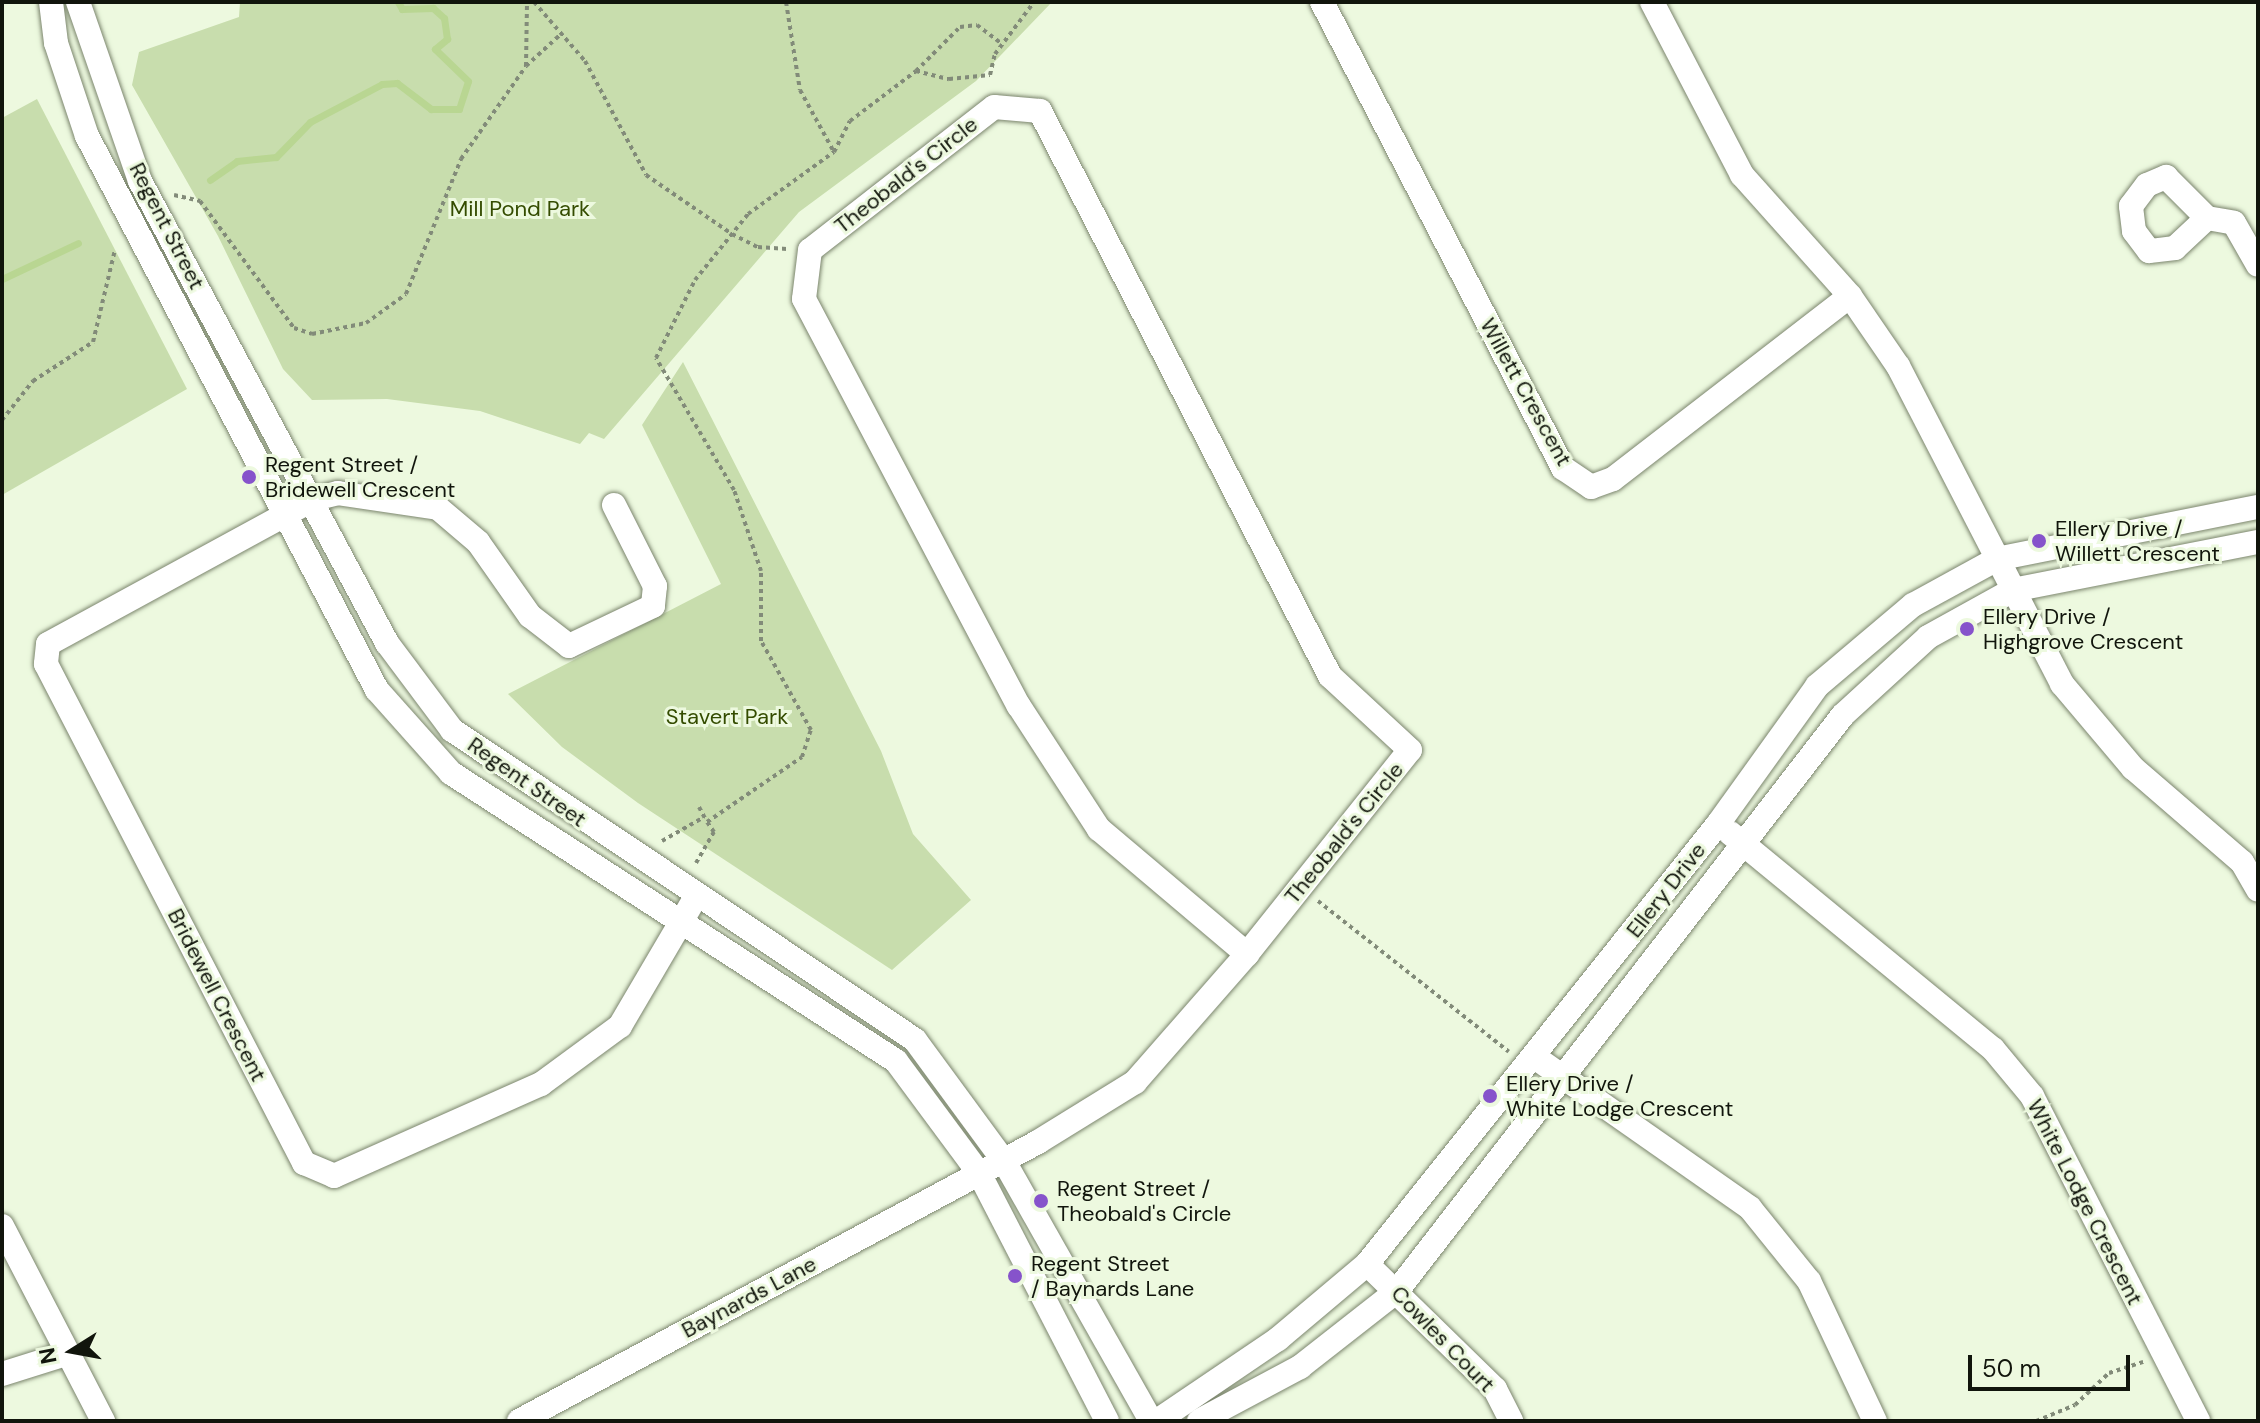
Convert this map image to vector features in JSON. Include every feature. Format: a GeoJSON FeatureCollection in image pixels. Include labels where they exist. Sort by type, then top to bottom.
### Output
{"type":"FeatureCollection","features":[{"type":"Feature","properties":{"kind":"street","name":"Regent Street"},"geometry":{"type":"LineString","coordinates":[[51,2],[56,43],[87,136],[283,517],[377,690],[415,737],[451,773],[915,1040],[1004,1161],[1151,1421]]}},
{"type":"Feature","properties":{"kind":"street","name":"Regent Street"},"geometry":{"type":"LineString","coordinates":[[78,2],[140,181],[314,499],[387,643],[452,730],[896,1061],[979,1173],[1107,1421]]}},
{"type":"Feature","properties":{"kind":"street","name":"Willett Crescent"},"geometry":{"type":"LineString","coordinates":[[1322,2],[1563,468],[1591,487],[1613,479],[1850,296]]}},
{"type":"Feature","properties":{"kind":"street"},"geometry":{"type":"LineString","coordinates":[[1652,2],[1742,175],[1850,296],[1898,366],[2062,684],[2133,768],[2242,862],[2258,890]]}},
{"type":"Feature","properties":{"kind":"street","name":"Theobald's Circle"},"geometry":{"type":"LineString","coordinates":[[807,274],[810,250],[994,107],[1040,111],[1330,676],[1410,750],[1247,954],[1135,1082],[979,1173]]}},
{"type":"Feature","properties":{"kind":"street"},"geometry":{"type":"LineString","coordinates":[[2207,218],[2234,223],[2258,265]]}},
{"type":"Feature","properties":{"kind":"street"},"geometry":{"type":"LineString","coordinates":[[807,274],[804,299],[1019,706],[1099,829],[1247,954]]}},
{"type":"Feature","properties":{"kind":"street"},"geometry":{"type":"LineString","coordinates":[[314,499],[338,493],[438,508],[478,542],[530,616],[569,646],[653,606],[655,586],[614,505]]}},
{"type":"Feature","properties":{"kind":"street","name":"Bridewell Crescent"},"geometry":{"type":"LineString","coordinates":[[314,499],[48,644],[46,664],[304,1163],[334,1176],[541,1084],[620,1026],[690,908]]}},
{"type":"Feature","properties":{"kind":"street","name":"Ellery Drive"},"geometry":{"type":"LineString","coordinates":[[1157,1421],[1278,1339],[1367,1264],[1532,1063],[1718,824],[1817,686],[1913,605],[1997,559],[2258,507]]}},
{"type":"Feature","properties":{"kind":"street","name":"Ellery Drive"},"geometry":{"type":"LineString","coordinates":[[1199,1421],[1300,1367],[1397,1291],[1566,1079],[1741,842],[1843,715],[1928,637],[2013,590],[2258,542]]}},
{"type":"Feature","properties":{"kind":"street","name":"White Lodge Crescent"},"geometry":{"type":"LineString","coordinates":[[1718,824],[1993,1049],[2022,1084],[2198,1421]]}},
{"type":"Feature","properties":{"kind":"street"},"geometry":{"type":"LineString","coordinates":[[1532,1063],[1566,1079],[1750,1208],[1809,1281],[1875,1421]]}},
{"type":"Feature","properties":{"kind":"street","name":"Baynards Lane"},"geometry":{"type":"LineString","coordinates":[[519,1421],[979,1173]]}},
{"type":"Feature","properties":{"kind":"street"},"geometry":{"type":"LineString","coordinates":[[2,1226],[103,1421]]}},
{"type":"Feature","properties":{"kind":"street","name":"Cowles Court"},"geometry":{"type":"LineString","coordinates":[[1367,1264],[1495,1389],[1511,1421]]}},
{"type":"Feature","properties":{"kind":"street"},"geometry":{"type":"LineString","coordinates":[[2,1374],[69,1353]]}},
{"type":"Feature","properties":{"kind":"path"},"geometry":{"type":"LineString","coordinates":[[526,66],[527,2]]}},
{"type":"Feature","properties":{"kind":"path"},"geometry":{"type":"LineString","coordinates":[[534,2],[585,61],[646,175],[732,234],[758,247],[793,249],[807,274]]}},
{"type":"Feature","properties":{"kind":"path"},"geometry":{"type":"LineString","coordinates":[[786,2],[800,90],[834,152]]}},
{"type":"Feature","properties":{"kind":"path"},"geometry":{"type":"LineString","coordinates":[[916,71],[949,79],[990,75],[1002,44],[1034,2]]}},
{"type":"Feature","properties":{"kind":"path"},"geometry":{"type":"LineString","coordinates":[[662,841],[706,820],[802,757],[811,730],[761,641],[761,571],[734,490],[656,358],[695,280],[732,234],[783,183],[834,152],[850,121],[916,71],[960,27],[977,25],[1002,44]]}},
{"type":"Feature","properties":{"kind":"path"},"geometry":{"type":"LineString","coordinates":[[171,196],[185,192],[200,201],[294,328],[312,334],[366,323],[406,294],[441,195],[526,66],[561,34]]}},
{"type":"Feature","properties":{"kind":"path"},"geometry":{"type":"LineString","coordinates":[[2,420],[33,381],[93,342],[115,250]]}},
{"type":"Feature","properties":{"kind":"path"},"geometry":{"type":"LineString","coordinates":[[696,863],[714,832],[699,807]]}},
{"type":"Feature","properties":{"kind":"path"},"geometry":{"type":"LineString","coordinates":[[1300,887],[1532,1063]]}},
{"type":"Feature","properties":{"kind":"path"},"geometry":{"type":"LineString","coordinates":[[2036,1421],[2075,1405],[2109,1373],[2164,1355]]}},
{"type":"Feature","properties":{"kind":"green space","name":"Mill Pond Park"},"geometry":{"type":"Polygon","coordinates":[[[240,2],[1052,2],[976,81],[799,212],[604,439],[589,433],[580,444],[480,411],[387,399],[312,400],[283,369],[218,236],[132,85],[139,52],[239,17],[240,2]]]}},
{"type":"Feature","properties":{"kind":"green space"},"geometry":{"type":"Polygon","coordinates":[[[37,99],[187,389],[2,495],[2,118],[37,99]]]}},
{"type":"Feature","properties":{"kind":"green space","name":"Stavert Park"},"geometry":{"type":"Polygon","coordinates":[[[683,362],[881,751],[913,834],[971,900],[892,970],[638,803],[562,747],[508,694],[721,584],[642,425],[683,362]]]}},
{"type":"Feature","properties":{"kind":"waterway"},"geometry":{"type":"LineString","coordinates":[[210,180],[237,161],[276,157],[310,122],[382,84],[397,83],[431,109],[459,109],[468,81],[435,49],[447,39],[444,18],[433,8],[402,9],[398,2]]}},
{"type":"Feature","properties":{"kind":"waterway"},"geometry":{"type":"LineString","coordinates":[[2,279],[78,243]]}},
{"type":"Feature","properties":{"kind":"place","name":"Regent Street / Bridewell Crescent"},"geometry":{"type":"Point","coordinates":[249,477]}},
{"type":"Feature","properties":{"kind":"place","name":"Ellery Drive / Willett Crescent"},"geometry":{"type":"Point","coordinates":[2039,541]}},
{"type":"Feature","properties":{"kind":"place","name":"Ellery Drive / Highgrove Crescent"},"geometry":{"type":"Point","coordinates":[1967,629]}},
{"type":"Feature","properties":{"kind":"place","name":"Ellery Drive / White Lodge Crescent"},"geometry":{"type":"Point","coordinates":[1490,1096]}},
{"type":"Feature","properties":{"kind":"place","name":"Regent Street / Theobald's Circle"},"geometry":{"type":"Point","coordinates":[1041,1201]}},
{"type":"Feature","properties":{"kind":"place","name":"Regent Street / Baynards Lane"},"geometry":{"type":"Point","coordinates":[1015,1276]}}]}
